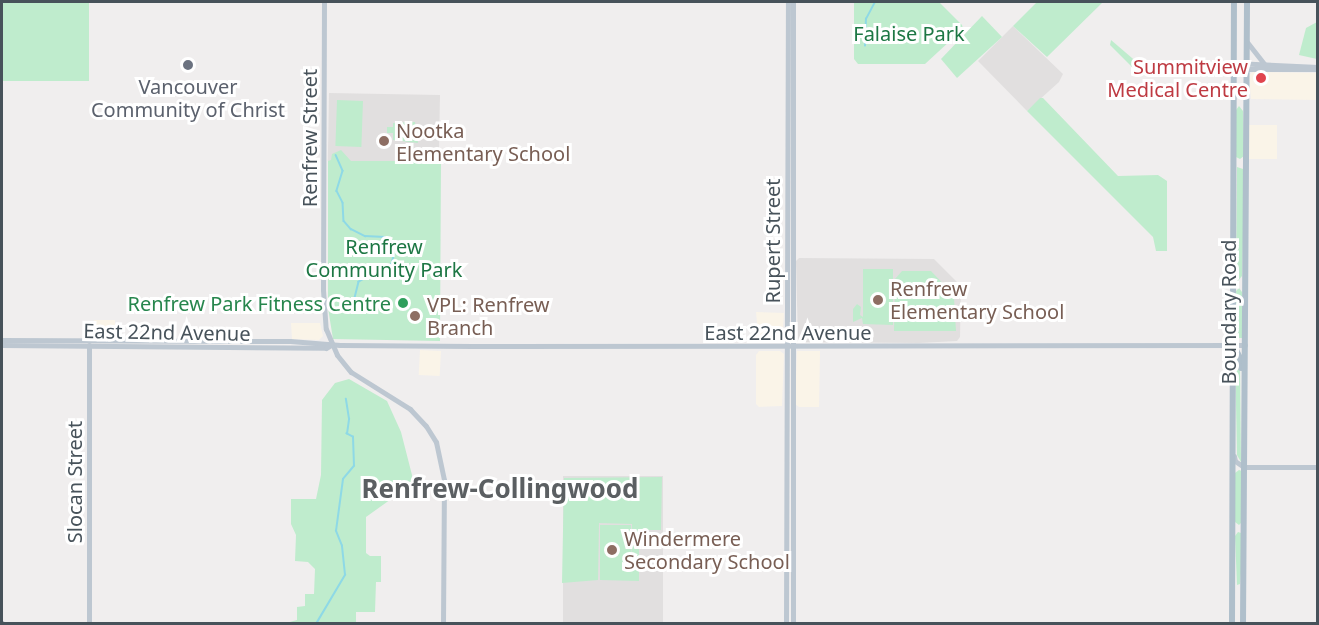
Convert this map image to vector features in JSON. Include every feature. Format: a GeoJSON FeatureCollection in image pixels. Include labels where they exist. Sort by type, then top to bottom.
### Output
{"type":"FeatureCollection","features":[{"type":"Feature","properties":{"kind":"main road","name":"Boundary Road"},"geometry":{"type":"LineString","coordinates":[[1232,624],[1234,2]]}},
{"type":"Feature","properties":{"kind":"main road","name":"Boundary Road"},"geometry":{"type":"LineString","coordinates":[[1244,624],[1247,2]]}},
{"type":"Feature","properties":{"kind":"main road"},"geometry":{"type":"LineString","coordinates":[[1233,344],[1240,358],[1241,382],[1244,392]]}},
{"type":"Feature","properties":{"kind":"street","name":"Renfrew Street"},"geometry":{"type":"LineString","coordinates":[[324,2],[323,290],[325,326],[331,345]]}},
{"type":"Feature","properties":{"kind":"street","name":"Rupert Street"},"geometry":{"type":"LineString","coordinates":[[788,2],[793,624]]}},
{"type":"Feature","properties":{"kind":"street","name":"Rupert Street"},"geometry":{"type":"LineString","coordinates":[[786,624],[793,2]]}},
{"type":"Feature","properties":{"kind":"street"},"geometry":{"type":"LineString","coordinates":[[1247,42],[1263,63]]}},
{"type":"Feature","properties":{"kind":"street"},"geometry":{"type":"LineString","coordinates":[[1247,66],[1263,63],[1317,68]]}},
{"type":"Feature","properties":{"kind":"street"},"geometry":{"type":"LineString","coordinates":[[1234,66],[1317,68]]}},
{"type":"Feature","properties":{"kind":"street","name":"East 22nd Avenue"},"geometry":{"type":"LineString","coordinates":[[2,340],[89,343]]}},
{"type":"Feature","properties":{"kind":"street","name":"East 22nd Avenue"},"geometry":{"type":"LineString","coordinates":[[2,345],[323,342],[331,345],[790,347],[1245,345]]}},
{"type":"Feature","properties":{"kind":"street","name":"Slocan Street"},"geometry":{"type":"LineString","coordinates":[[88,624],[89,343]]}},
{"type":"Feature","properties":{"kind":"street"},"geometry":{"type":"LineString","coordinates":[[331,345],[351,372],[410,409],[434,437],[442,459],[444,480],[443,624]]}},
{"type":"Feature","properties":{"kind":"street"},"geometry":{"type":"LineString","coordinates":[[1233,451],[1236,461],[1244,467],[1317,467]]}},
{"type":"Feature","properties":{"kind":"street"},"geometry":{"type":"LineString","coordinates":[[1244,458],[1250,464],[1257,466]]}},
{"type":"Feature","properties":{"kind":"shaded area"},"geometry":{"type":"Polygon","coordinates":[[[1013,26],[1063,74],[1059,82],[1027,111],[978,61],[1013,26]]]}},
{"type":"Feature","properties":{"kind":"shaded area"},"geometry":{"type":"Polygon","coordinates":[[[1253,72],[1317,73],[1317,100],[1251,99],[1249,75],[1253,72]]]}},
{"type":"Feature","properties":{"kind":"shaded area","name":"Nootka Elementary School"},"geometry":{"type":"Polygon","coordinates":[[[329,93],[440,95],[439,163],[328,161],[329,93]]]}},
{"type":"Feature","properties":{"kind":"shaded area"},"geometry":{"type":"Polygon","coordinates":[[[1249,125],[1277,125],[1277,159],[1249,159],[1249,125]]]}},
{"type":"Feature","properties":{"kind":"shaded area","name":"Renfrew Elementary School"},"geometry":{"type":"Polygon","coordinates":[[[799,258],[934,259],[961,286],[960,337],[957,341],[919,343],[798,342],[796,261],[799,258]]]}},
{"type":"Feature","properties":{"kind":"shaded area"},"geometry":{"type":"Polygon","coordinates":[[[756,312],[784,313],[782,341],[759,343],[756,312]]]}},
{"type":"Feature","properties":{"kind":"shaded area"},"geometry":{"type":"Polygon","coordinates":[[[94,320],[115,320],[115,337],[94,337],[94,320]]]}},
{"type":"Feature","properties":{"kind":"shaded area"},"geometry":{"type":"Polygon","coordinates":[[[291,323],[320,323],[323,336],[319,340],[292,339],[291,323]]]}},
{"type":"Feature","properties":{"kind":"shaded area"},"geometry":{"type":"Polygon","coordinates":[[[420,350],[441,351],[440,376],[419,375],[420,350]]]}},
{"type":"Feature","properties":{"kind":"shaded area"},"geometry":{"type":"Polygon","coordinates":[[[759,351],[780,351],[784,354],[782,406],[759,407],[756,404],[756,355],[759,351]]]}},
{"type":"Feature","properties":{"kind":"shaded area"},"geometry":{"type":"Polygon","coordinates":[[[797,351],[820,351],[819,407],[799,407],[795,404],[797,351]]]}},
{"type":"Feature","properties":{"kind":"shaded area","name":"Windermere Secondary School"},"geometry":{"type":"Polygon","coordinates":[[[563,476],[663,476],[663,623],[563,623],[563,476]]]}},
{"type":"Feature","properties":{"kind":"green space"},"geometry":{"type":"Polygon","coordinates":[[[2,2],[89,2],[89,81],[2,81],[2,2]]]}},
{"type":"Feature","properties":{"kind":"green space","name":"Falaise Park"},"geometry":{"type":"Polygon","coordinates":[[[854,2],[939,2],[962,25],[963,29],[925,64],[858,64],[854,59],[854,2]]]}},
{"type":"Feature","properties":{"kind":"green space","name":"Falaise Park"},"geometry":{"type":"Polygon","coordinates":[[[1037,2],[1103,2],[1047,57],[1013,26],[1037,2]]]}},
{"type":"Feature","properties":{"kind":"green space","name":"Falaise Park"},"geometry":{"type":"Polygon","coordinates":[[[982,16],[1002,37],[957,78],[941,59],[982,16]]]}},
{"type":"Feature","properties":{"kind":"green space"},"geometry":{"type":"Polygon","coordinates":[[[1317,22],[1317,59],[1299,55],[1306,28],[1317,22]]]}},
{"type":"Feature","properties":{"kind":"green space"},"geometry":{"type":"Polygon","coordinates":[[[1111,40],[1139,64],[1140,71],[1135,70],[1110,45],[1111,40]]]}},
{"type":"Feature","properties":{"kind":"green space"},"geometry":{"type":"Polygon","coordinates":[[[1040,98],[1043,98],[1118,176],[1158,175],[1167,181],[1167,251],[1156,251],[1153,237],[1027,111],[1040,98]]]}},
{"type":"Feature","properties":{"kind":"green space"},"geometry":{"type":"Polygon","coordinates":[[[337,100],[363,101],[361,147],[335,146],[337,100]]]}},
{"type":"Feature","properties":{"kind":"green space"},"geometry":{"type":"Polygon","coordinates":[[[1239,106],[1243,111],[1244,156],[1240,159],[1236,157],[1236,110],[1239,106]]]}},
{"type":"Feature","properties":{"kind":"green space"},"geometry":{"type":"Polygon","coordinates":[[[415,122],[418,143],[393,140],[393,133],[387,133],[387,127],[393,127],[393,123],[415,122]]]}},
{"type":"Feature","properties":{"kind":"green space","name":"Renfrew Community Park"},"geometry":{"type":"Polygon","coordinates":[[[341,150],[351,161],[441,161],[440,341],[333,339],[328,308],[328,161],[331,160],[332,154],[341,150]]]}},
{"type":"Feature","properties":{"kind":"green space"},"geometry":{"type":"Polygon","coordinates":[[[1237,167],[1243,169],[1244,207],[1242,276],[1238,281],[1236,279],[1237,167]]]}},
{"type":"Feature","properties":{"kind":"green space"},"geometry":{"type":"Polygon","coordinates":[[[863,269],[893,269],[893,325],[863,324],[862,318],[853,322],[853,309],[857,304],[861,307],[860,315],[863,317],[863,269]]]}},
{"type":"Feature","properties":{"kind":"green space"},"geometry":{"type":"Polygon","coordinates":[[[902,271],[931,271],[950,291],[954,298],[956,331],[894,331],[895,279],[902,271]]]}},
{"type":"Feature","properties":{"kind":"green space"},"geometry":{"type":"Polygon","coordinates":[[[1239,288],[1242,292],[1242,338],[1236,338],[1236,291],[1239,288]]]}},
{"type":"Feature","properties":{"kind":"green space"},"geometry":{"type":"Polygon","coordinates":[[[1235,353],[1240,361],[1241,462],[1237,455],[1235,353]]]}},
{"type":"Feature","properties":{"kind":"green space"},"geometry":{"type":"Polygon","coordinates":[[[349,379],[387,401],[401,432],[412,475],[412,487],[408,487],[366,517],[366,553],[370,556],[381,556],[381,582],[376,582],[375,612],[356,612],[356,623],[286,623],[297,620],[297,607],[305,606],[305,594],[314,594],[315,569],[308,562],[295,561],[296,535],[291,524],[291,499],[316,499],[321,475],[322,400],[335,383],[349,379]]]}},
{"type":"Feature","properties":{"kind":"green space"},"geometry":{"type":"Polygon","coordinates":[[[1242,471],[1241,523],[1239,525],[1235,522],[1235,473],[1242,471]]]}},
{"type":"Feature","properties":{"kind":"green space","name":"Windermere Secondary School"},"geometry":{"type":"Polygon","coordinates":[[[662,477],[661,530],[644,530],[639,535],[639,581],[600,580],[600,525],[631,525],[631,576],[632,524],[599,523],[598,580],[562,583],[564,478],[662,477]]]}},
{"type":"Feature","properties":{"kind":"green space"},"geometry":{"type":"Polygon","coordinates":[[[1238,532],[1241,533],[1241,572],[1240,584],[1237,585],[1235,536],[1238,532]]]}},
{"type":"Feature","properties":{"kind":"waterway"},"geometry":{"type":"LineString","coordinates":[[865,46],[866,19],[875,2]]}},
{"type":"Feature","properties":{"kind":"waterway"},"geometry":{"type":"LineString","coordinates":[[336,155],[343,171],[337,191],[343,203],[344,221],[351,229],[365,236],[385,237],[387,244],[393,248],[394,256],[392,264],[378,275],[371,275],[359,282],[355,298],[345,312]]}},
{"type":"Feature","properties":{"kind":"waterway"},"geometry":{"type":"LineString","coordinates":[[316,624],[345,575],[342,546],[336,531],[343,479],[354,466],[353,437],[347,434],[349,419],[346,399]]}},
{"type":"Feature","properties":{"kind":"railway"},"geometry":{"type":"LineString","coordinates":[[2,621],[6,624]]}},
{"type":"Feature","properties":{"kind":"place","name":"Vancouver Community of Christ"},"geometry":{"type":"Point","coordinates":[188,65]}},
{"type":"Feature","properties":{"kind":"place","name":"Summitview Medical Centre"},"geometry":{"type":"Point","coordinates":[1261,78]}},
{"type":"Feature","properties":{"kind":"place","name":"Nootka Elementary School"},"geometry":{"type":"Point","coordinates":[384,141]}},
{"type":"Feature","properties":{"kind":"place","name":"Renfrew Elementary School"},"geometry":{"type":"Point","coordinates":[878,300]}},
{"type":"Feature","properties":{"kind":"place","name":"Renfrew Park Fitness Centre"},"geometry":{"type":"Point","coordinates":[403,303]}},
{"type":"Feature","properties":{"kind":"place","name":"VPL: Renfrew Branch"},"geometry":{"type":"Point","coordinates":[415,316]}},
{"type":"Feature","properties":{"kind":"place","name":"Windermere Secondary School"},"geometry":{"type":"Point","coordinates":[612,550]}},
{"type":"Feature","properties":{"kind":"district","name":"Renfrew-Collingwood"},"geometry":{"type":"Point","coordinates":[500,489]}}]}
